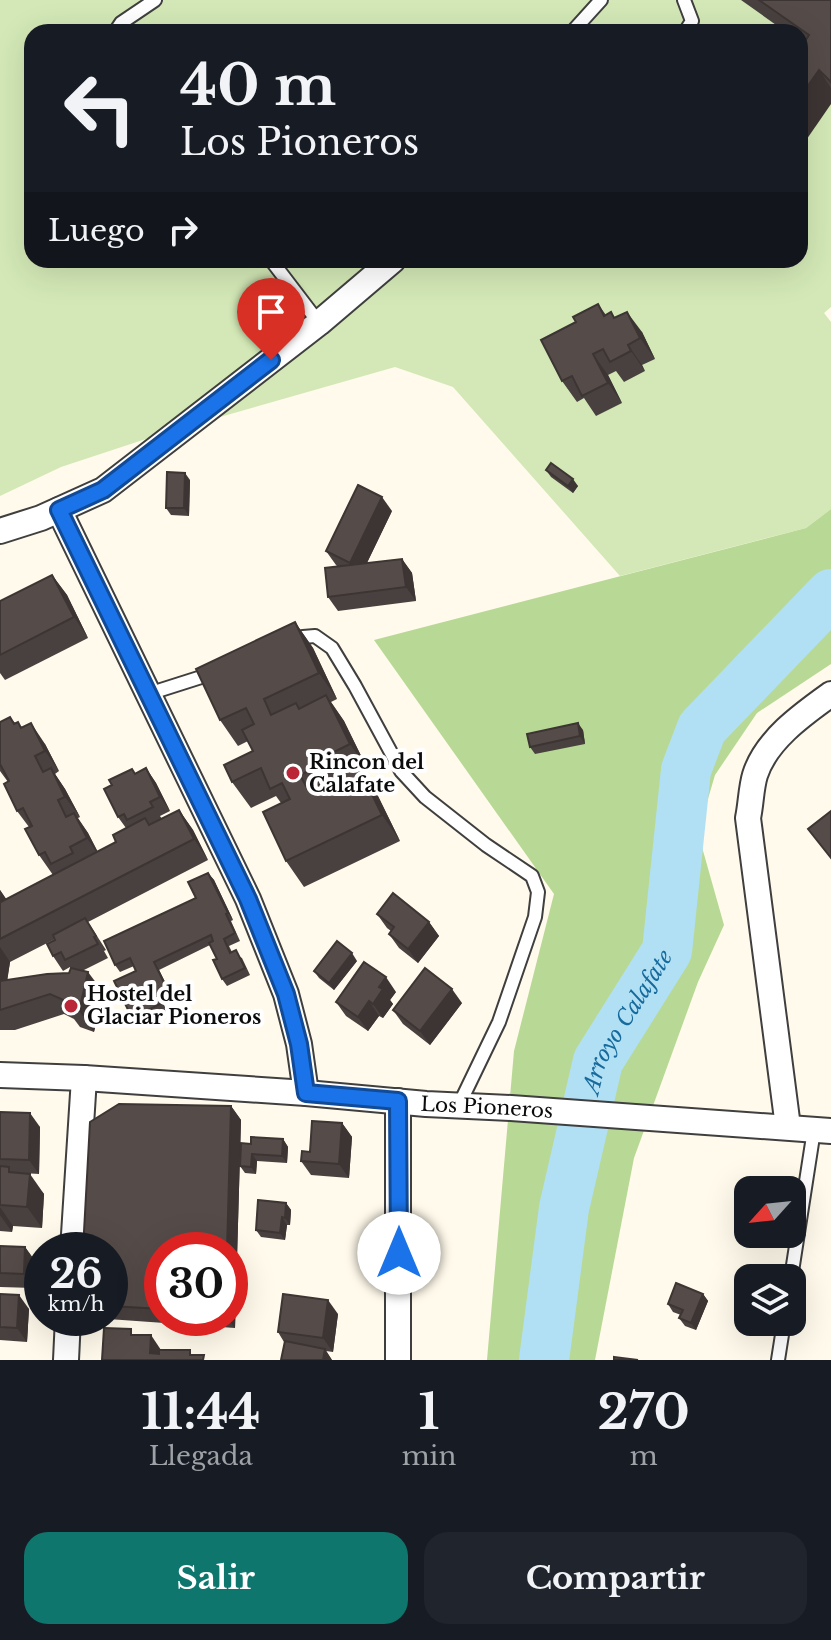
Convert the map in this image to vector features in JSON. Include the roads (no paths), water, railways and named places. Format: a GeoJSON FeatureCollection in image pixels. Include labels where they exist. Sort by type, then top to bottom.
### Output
{"type":"FeatureCollection","features":[{"type":"Feature","properties":{"kind":"street"},"geometry":{"type":"LineString","coordinates":[[0,531],[41,518],[103,490],[319,323],[384,268]]}},
{"type":"Feature","properties":{"kind":"street"},"geometry":{"type":"LineString","coordinates":[[59,510],[248,899],[286,994],[299,1044],[306,1093]]}},
{"type":"Feature","properties":{"kind":"street"},"geometry":{"type":"LineString","coordinates":[[788,1127],[748,818],[755,774],[771,745],[831,694]]}},
{"type":"Feature","properties":{"kind":"street","name":"Los Pioneros"},"geometry":{"type":"LineString","coordinates":[[0,1075],[84,1078],[822,1130]]}},
{"type":"Feature","properties":{"kind":"street"},"geometry":{"type":"LineString","coordinates":[[74,1232],[84,1078]]}},
{"type":"Feature","properties":{"kind":"street"},"geometry":{"type":"LineString","coordinates":[[398,1101],[398,1360]]}},
{"type":"Feature","properties":{"kind":"street"},"geometry":{"type":"LineString","coordinates":[[66,1360],[67,1336]]}},
{"type":"Feature","properties":{"kind":"lane"},"geometry":{"type":"LineString","coordinates":[[120,24],[155,0]]}},
{"type":"Feature","properties":{"kind":"lane"},"geometry":{"type":"LineString","coordinates":[[579,24],[601,0]]}},
{"type":"Feature","properties":{"kind":"lane"},"geometry":{"type":"LineString","coordinates":[[684,0],[692,21],[690,24]]}},
{"type":"Feature","properties":{"kind":"lane"},"geometry":{"type":"LineString","coordinates":[[277,268],[319,323]]}},
{"type":"Feature","properties":{"kind":"lane"},"geometry":{"type":"LineString","coordinates":[[282,649],[303,637],[315,636],[332,648],[401,771],[425,797],[462,827],[532,876],[538,892],[535,917],[499,1022],[459,1105]]}},
{"type":"Feature","properties":{"kind":"lane"},"geometry":{"type":"LineString","coordinates":[[148,694],[230,668]]}},
{"type":"Feature","properties":{"kind":"lane"},"geometry":{"type":"LineString","coordinates":[[794,1264],[822,1130]]}},
{"type":"Feature","properties":{"kind":"lane"},"geometry":{"type":"LineString","coordinates":[[778,1360],[782,1336]]}},
{"type":"Feature","properties":{"kind":"waterway","name":"Arroyo Calafate"},"geometry":{"type":"LineString","coordinates":[[544,1360],[564,1208],[598,1061],[667,951],[686,770],[702,728],[831,594]]}},
{"type":"Feature","properties":{"kind":"place","name":"Rincon del Calafate"},"geometry":{"type":"Point","coordinates":[293,773]}},
{"type":"Feature","properties":{"kind":"place","name":"Hostel del Glaciar Pioneros"},"geometry":{"type":"Point","coordinates":[71,1006]}}]}
